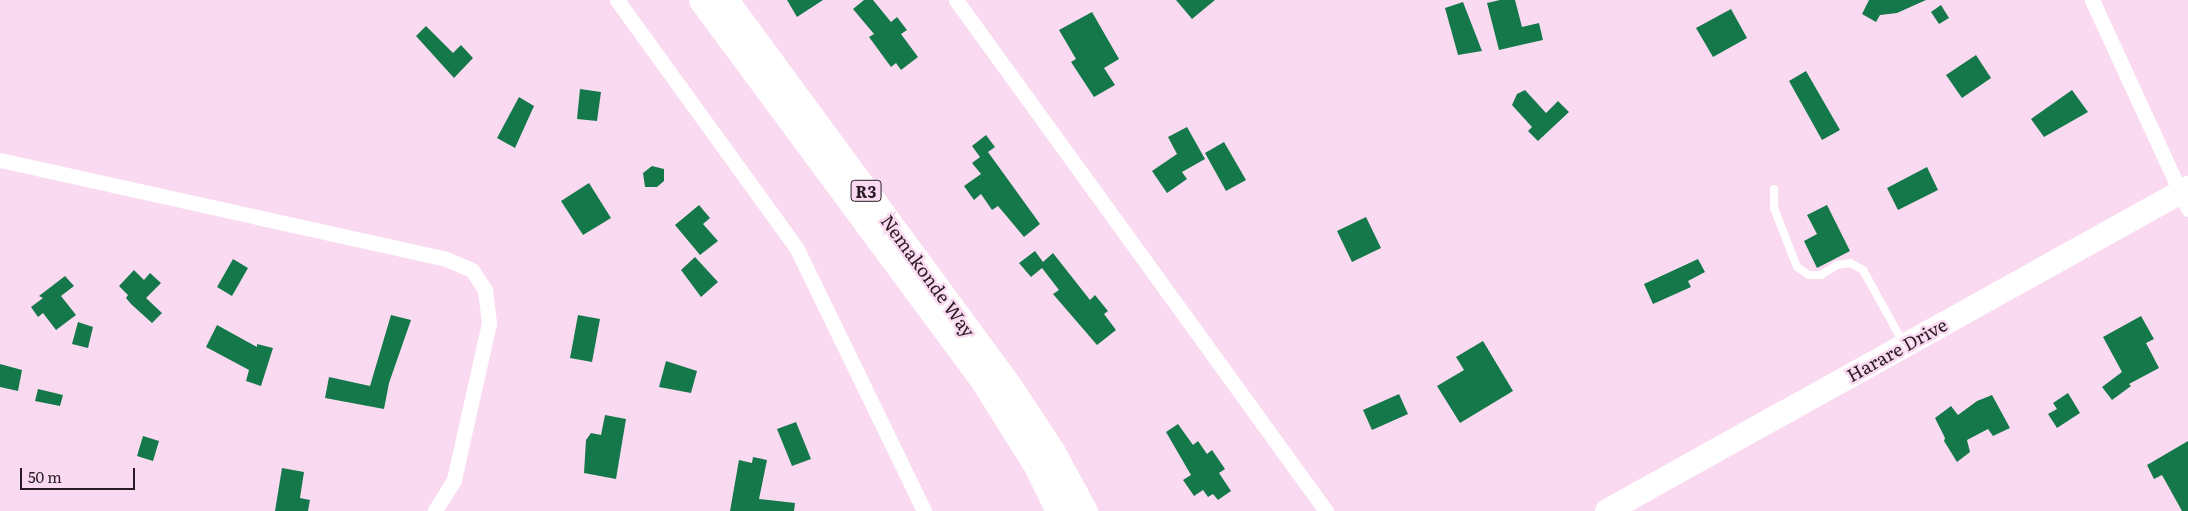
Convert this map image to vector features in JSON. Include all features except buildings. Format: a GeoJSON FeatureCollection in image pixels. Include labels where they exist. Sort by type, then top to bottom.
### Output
{"type":"FeatureCollection","features":[{"type":"Feature","properties":{"kind":"highway","name":"Nemakonde Way"},"geometry":{"type":"LineString","coordinates":[[701,0],[981,378],[1035,464],[1058,511]]}},
{"type":"Feature","properties":{"kind":"highway","name":"Nemakonde Way"},"geometry":{"type":"LineString","coordinates":[[726,0],[1007,382],[1053,452],[1085,511]]}},
{"type":"Feature","properties":{"kind":"main road","name":"Harare Drive"},"geometry":{"type":"LineString","coordinates":[[1607,511],[1905,345],[2185,196]]}},
{"type":"Feature","properties":{"kind":"street"},"geometry":{"type":"LineString","coordinates":[[617,0],[796,247],[924,511]]}},
{"type":"Feature","properties":{"kind":"street"},"geometry":{"type":"LineString","coordinates":[[956,0],[1326,511]]}},
{"type":"Feature","properties":{"kind":"street"},"geometry":{"type":"LineString","coordinates":[[2092,0],[2185,196]]}},
{"type":"Feature","properties":{"kind":"street"},"geometry":{"type":"LineString","coordinates":[[0,160],[446,259],[472,270],[485,290],[489,323],[454,480],[435,511]]}},
{"type":"Feature","properties":{"kind":"lane"},"geometry":{"type":"LineString","coordinates":[[1774,189],[1774,208],[1797,267],[1809,275],[1821,275],[1837,265],[1850,263],[1863,270],[1905,345]]}}]}
